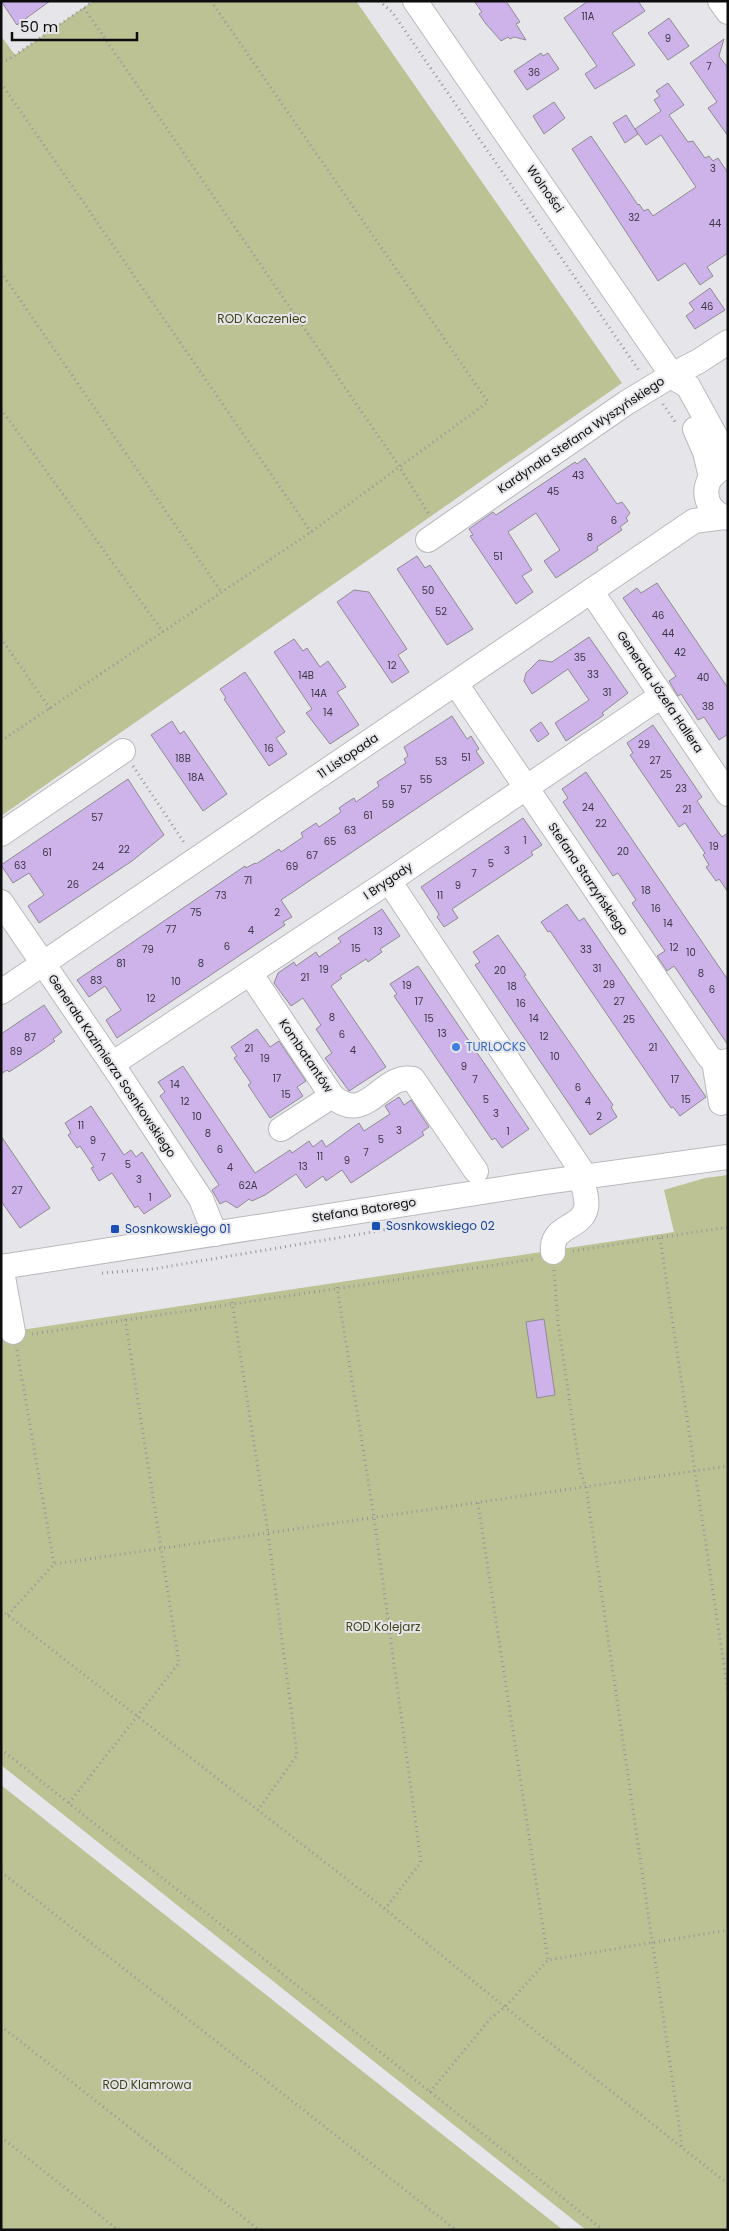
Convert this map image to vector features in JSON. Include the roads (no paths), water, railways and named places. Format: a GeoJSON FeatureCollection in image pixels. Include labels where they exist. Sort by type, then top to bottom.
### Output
{"type":"FeatureCollection","features":[{"type":"Feature","properties":{"kind":"street","name":"Wolności"},"geometry":{"type":"LineString","coordinates":[[415,1],[673,376],[688,386],[728,459]]}},
{"type":"Feature","properties":{"kind":"street"},"geometry":{"type":"LineString","coordinates":[[720,1],[728,12]]}},
{"type":"Feature","properties":{"kind":"street","name":"Kardynała Stefana Wyszyńskiego"},"geometry":{"type":"LineString","coordinates":[[432,536],[626,403],[728,342]]}},
{"type":"Feature","properties":{"kind":"street","name":"Wolności"},"geometry":{"type":"LineString","coordinates":[[673,376],[674,394],[705,452],[715,479],[713,510],[726,517]]}},
{"type":"Feature","properties":{"kind":"street"},"geometry":{"type":"LineString","coordinates":[[695,520],[715,479]]}},
{"type":"Feature","properties":{"kind":"street","name":"11 Listopada"},"geometry":{"type":"LineString","coordinates":[[1,992],[695,520],[726,517]]}},
{"type":"Feature","properties":{"kind":"street","name":"Generała Józefa Hallera"},"geometry":{"type":"LineString","coordinates":[[591,591],[728,794]]}},
{"type":"Feature","properties":{"kind":"street","name":"Stefana Starzyńskiego"},"geometry":{"type":"LineString","coordinates":[[456,684],[709,1057],[721,1061]]}},
{"type":"Feature","properties":{"kind":"street","name":"I Brygady"},"geometry":{"type":"LineString","coordinates":[[112,1064],[388,881],[661,696]]}},
{"type":"Feature","properties":{"kind":"street"},"geometry":{"type":"LineString","coordinates":[[1,834],[123,751]]}},
{"type":"Feature","properties":{"kind":"street"},"geometry":{"type":"LineString","coordinates":[[388,881],[583,1177],[586,1208],[582,1217],[558,1234],[552,1243],[553,1254]]}},
{"type":"Feature","properties":{"kind":"street","name":"Generała Kazimierza Sosnkowskiego"},"geometry":{"type":"LineString","coordinates":[[1,902],[112,1064],[201,1199],[215,1234]]}},
{"type":"Feature","properties":{"kind":"street","name":"Kombatantów"},"geometry":{"type":"LineString","coordinates":[[250,973],[332,1096],[349,1106],[360,1105],[396,1081],[405,1078],[413,1079],[476,1171]]}},
{"type":"Feature","properties":{"kind":"street"},"geometry":{"type":"LineString","coordinates":[[721,1061],[721,1103]]}},
{"type":"Feature","properties":{"kind":"street"},"geometry":{"type":"LineString","coordinates":[[281,1129],[332,1096]]}},
{"type":"Feature","properties":{"kind":"street","name":"Stefana Batorego"},"geometry":{"type":"LineString","coordinates":[[1,1267],[583,1177],[728,1157]]}},
{"type":"Feature","properties":{"kind":"street"},"geometry":{"type":"LineString","coordinates":[[1,1267],[14,1334]]}},
{"type":"Feature","properties":{"kind":"place","name":"TURLOCKS"},"geometry":{"type":"Point","coordinates":[456,1047]}},
{"type":"Feature","properties":{"kind":"place","name":"Sosnkowskiego 02"},"geometry":{"type":"Point","coordinates":[376,1226]}},
{"type":"Feature","properties":{"kind":"place","name":"Sosnkowskiego 01"},"geometry":{"type":"Point","coordinates":[115,1229]}},
{"type":"Feature","properties":{"kind":"park label","name":"ROD Kaczeniec"},"geometry":{"type":"Point","coordinates":[262,319]}},
{"type":"Feature","properties":{"kind":"park label","name":"ROD Kolejarz"},"geometry":{"type":"Point","coordinates":[383,1627]}},
{"type":"Feature","properties":{"kind":"park label","name":"ROD Klamrowa"},"geometry":{"type":"Point","coordinates":[147,2085]}}]}
